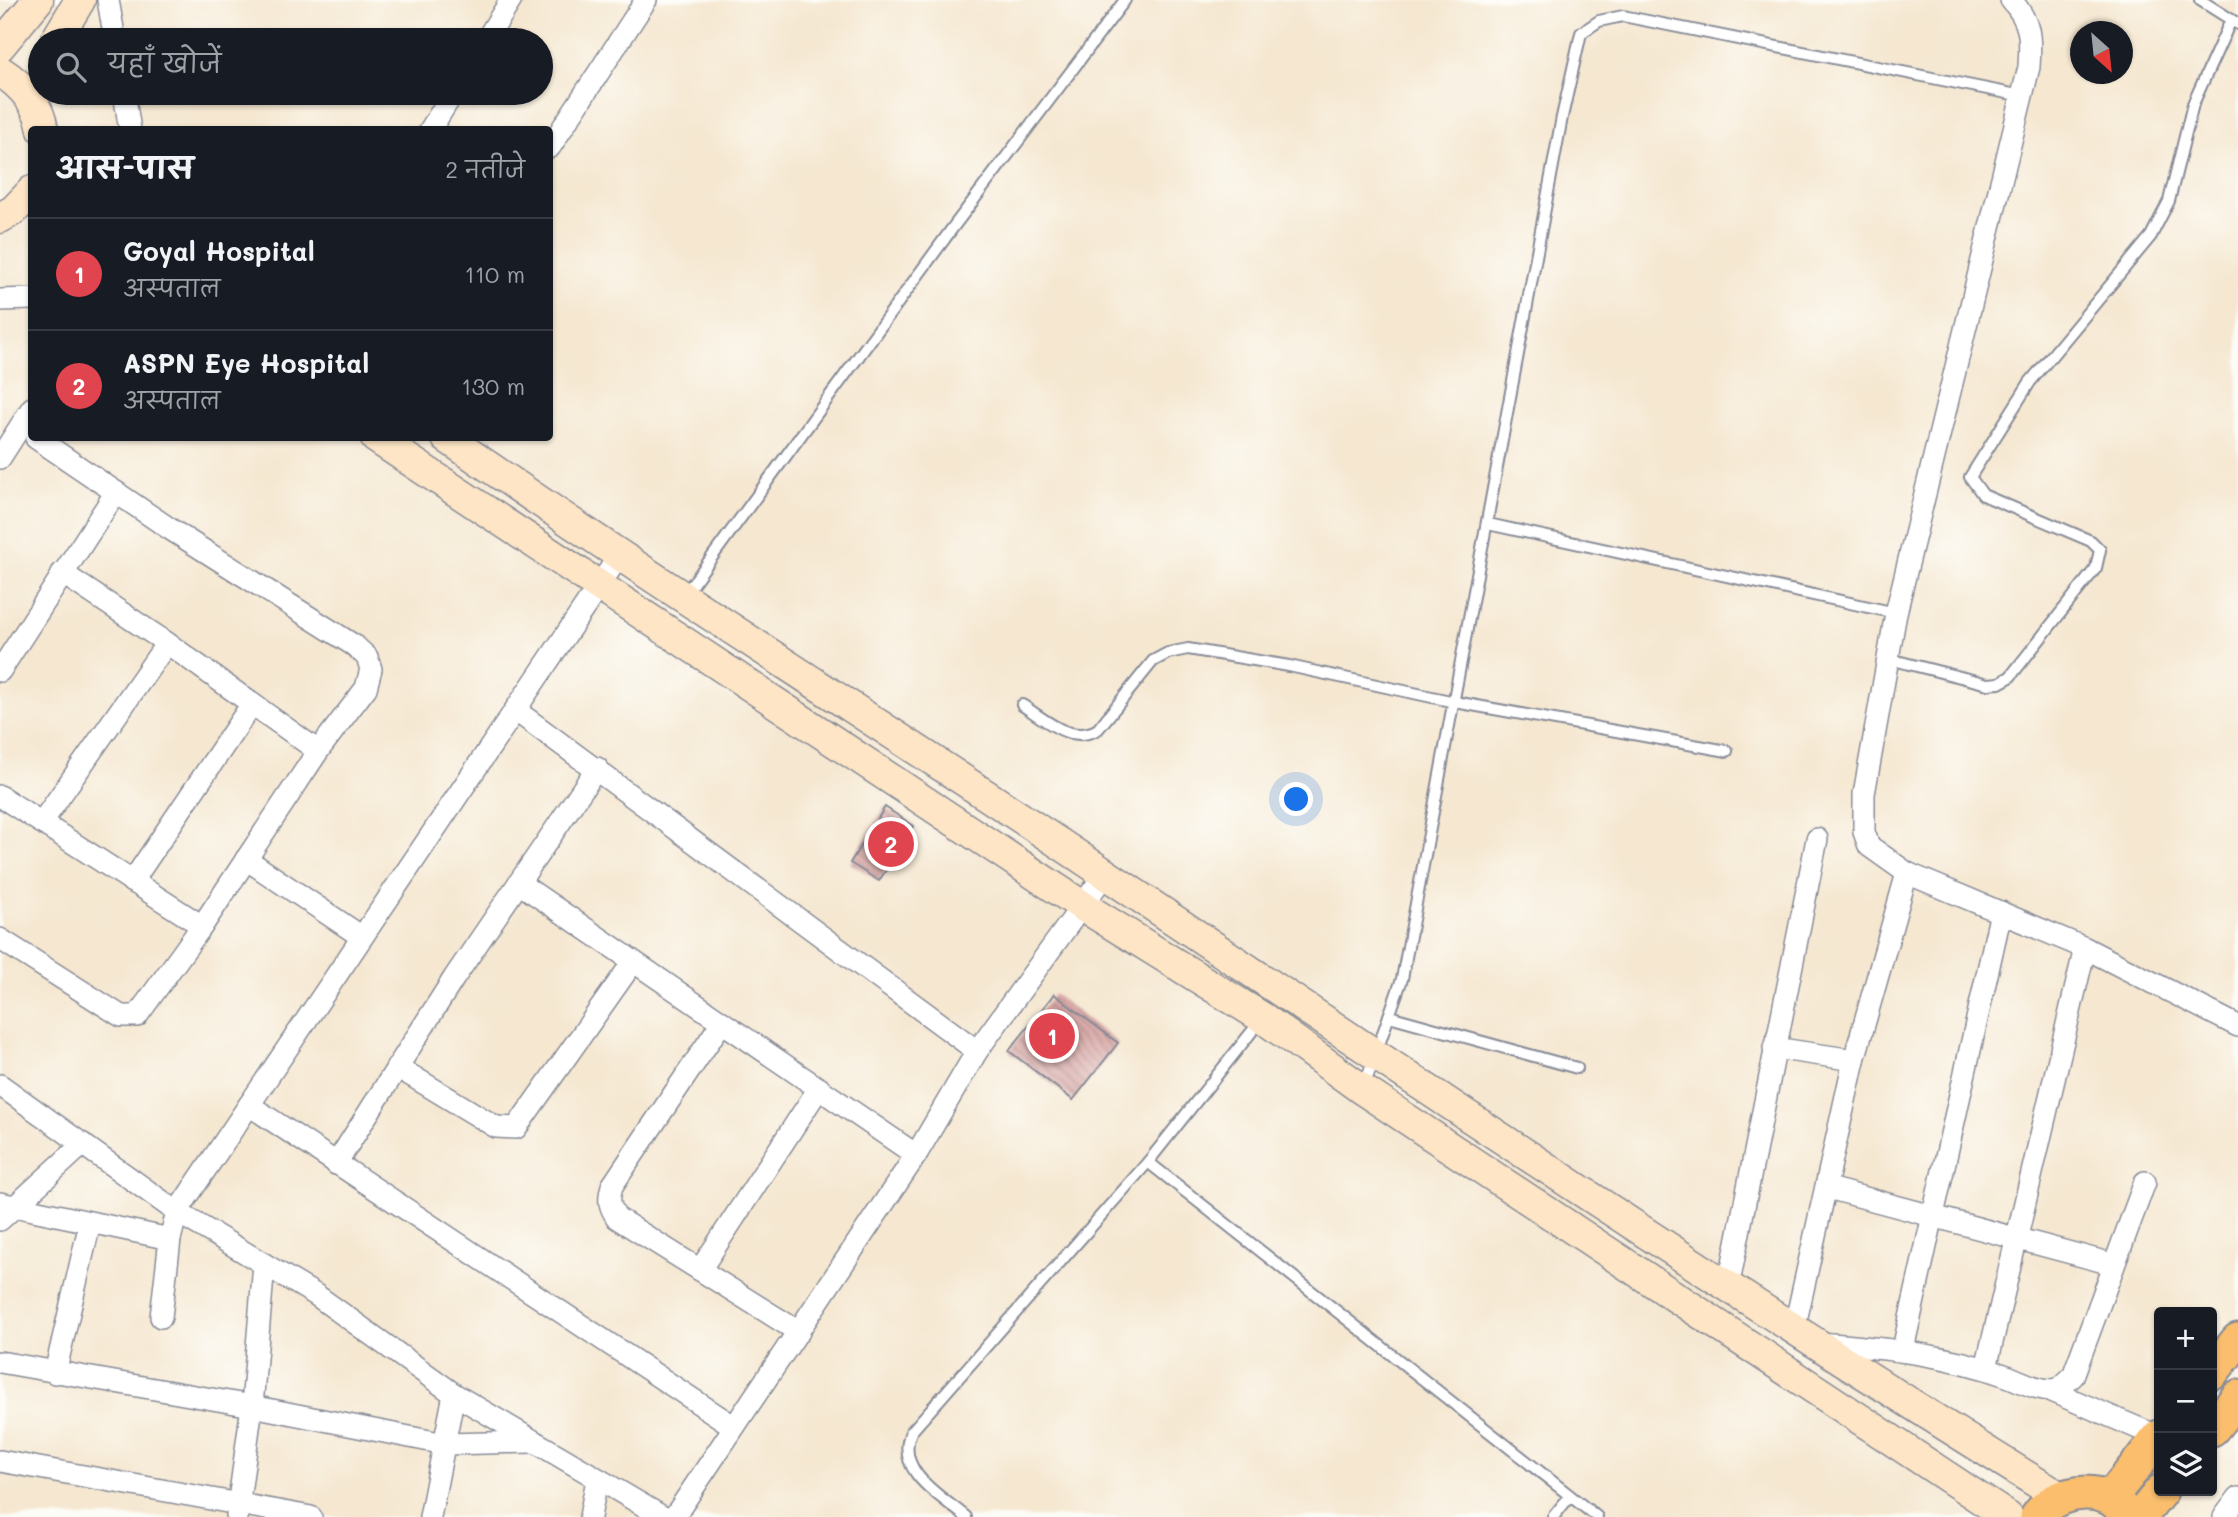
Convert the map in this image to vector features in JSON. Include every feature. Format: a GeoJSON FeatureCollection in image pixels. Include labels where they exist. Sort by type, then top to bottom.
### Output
{"type":"FeatureCollection","features":[{"type":"Feature","properties":{"kind":"main road"},"geometry":{"type":"LineString","coordinates":[[0,46],[38,0]]}},
{"type":"Feature","properties":{"kind":"main road"},"geometry":{"type":"LineString","coordinates":[[63,28],[80,0]]}},
{"type":"Feature","properties":{"kind":"main road"},"geometry":{"type":"LineString","coordinates":[[0,71],[18,83],[28,85]]}},
{"type":"Feature","properties":{"kind":"main road"},"geometry":{"type":"LineString","coordinates":[[39,105],[42,126]]}},
{"type":"Feature","properties":{"kind":"main road"},"geometry":{"type":"LineString","coordinates":[[381,441],[1084,907],[1263,1018],[1363,1090],[2008,1517]]}},
{"type":"Feature","properties":{"kind":"main road"},"geometry":{"type":"LineString","coordinates":[[451,441],[619,556],[1803,1336],[2049,1507],[2085,1492],[2120,1508],[2154,1446]]}},
{"type":"Feature","properties":{"kind":"main road"},"geometry":{"type":"LineString","coordinates":[[1587,1238],[1605,1207]]}},
{"type":"Feature","properties":{"kind":"main road"},"geometry":{"type":"LineString","coordinates":[[2214,1370],[2238,1340]]}},
{"type":"Feature","properties":{"kind":"main road"},"geometry":{"type":"LineString","coordinates":[[2217,1423],[2238,1397]]}},
{"type":"Feature","properties":{"kind":"main road"},"geometry":{"type":"LineString","coordinates":[[2140,1517],[2157,1496]]}},
{"type":"Feature","properties":{"kind":"street"},"geometry":{"type":"LineString","coordinates":[[108,0],[113,28]]}},
{"type":"Feature","properties":{"kind":"street"},"geometry":{"type":"LineString","coordinates":[[494,28],[511,0]]}},
{"type":"Feature","properties":{"kind":"street"},"geometry":{"type":"LineString","coordinates":[[553,141],[646,0]]}},
{"type":"Feature","properties":{"kind":"street"},"geometry":{"type":"LineString","coordinates":[[2011,0],[2025,16],[2032,35],[2029,67],[1896,612],[1864,794],[1864,832],[1869,846],[1907,873],[2085,948],[2238,1026]]}},
{"type":"Feature","properties":{"kind":"street"},"geometry":{"type":"LineString","coordinates":[[126,105],[129,126]]}},
{"type":"Feature","properties":{"kind":"street"},"geometry":{"type":"LineString","coordinates":[[432,126],[446,105]]}},
{"type":"Feature","properties":{"kind":"street"},"geometry":{"type":"LineString","coordinates":[[0,300],[28,299]]}},
{"type":"Feature","properties":{"kind":"street"},"geometry":{"type":"LineString","coordinates":[[0,458],[28,429]]}},
{"type":"Feature","properties":{"kind":"street"},"geometry":{"type":"LineString","coordinates":[[0,939],[128,1018],[142,1011],[318,751],[366,688],[371,669],[367,657],[355,646],[116,492],[49,441]]}},
{"type":"Feature","properties":{"kind":"street"},"geometry":{"type":"LineString","coordinates":[[0,671],[116,492]]}},
{"type":"Feature","properties":{"kind":"street"},"geometry":{"type":"LineString","coordinates":[[162,1317],[170,1239],[177,1212],[619,556]]}},
{"type":"Feature","properties":{"kind":"street"},"geometry":{"type":"LineString","coordinates":[[62,573],[167,643],[318,751]]}},
{"type":"Feature","properties":{"kind":"street"},"geometry":{"type":"LineString","coordinates":[[42,822],[167,643]]}},
{"type":"Feature","properties":{"kind":"street"},"geometry":{"type":"LineString","coordinates":[[132,882],[252,704]]}},
{"type":"Feature","properties":{"kind":"street"},"geometry":{"type":"LineString","coordinates":[[515,710],[977,1051]]}},
{"type":"Feature","properties":{"kind":"street"},"geometry":{"type":"LineString","coordinates":[[335,1164],[597,768]]}},
{"type":"Feature","properties":{"kind":"street"},"geometry":{"type":"LineString","coordinates":[[0,796],[202,926]]}},
{"type":"Feature","properties":{"kind":"street"},"geometry":{"type":"LineString","coordinates":[[1728,1288],[1817,839]]}},
{"type":"Feature","properties":{"kind":"street"},"geometry":{"type":"LineString","coordinates":[[246,859],[362,937]]}},
{"type":"Feature","properties":{"kind":"street"},"geometry":{"type":"LineString","coordinates":[[1907,873],[1854,1060],[1828,1188],[1803,1336],[1903,1349],[1986,1368],[2052,1391],[2154,1435]]}},
{"type":"Feature","properties":{"kind":"street"},"geometry":{"type":"LineString","coordinates":[[674,1517],[916,1155],[977,1051],[1084,907],[1105,874]]}},
{"type":"Feature","properties":{"kind":"street"},"geometry":{"type":"LineString","coordinates":[[519,883],[916,1155]]}},
{"type":"Feature","properties":{"kind":"street"},"geometry":{"type":"LineString","coordinates":[[1903,1349],[2001,912]]}},
{"type":"Feature","properties":{"kind":"street"},"geometry":{"type":"LineString","coordinates":[[1986,1368],[2019,1238],[2085,948]]}},
{"type":"Feature","properties":{"kind":"street"},"geometry":{"type":"LineString","coordinates":[[397,1067],[496,1127],[516,1128],[633,962]]}},
{"type":"Feature","properties":{"kind":"street"},"geometry":{"type":"LineString","coordinates":[[722,1022],[612,1186],[608,1200],[617,1218],[799,1332]]}},
{"type":"Feature","properties":{"kind":"street"},"geometry":{"type":"LineString","coordinates":[[1774,1048],[1854,1060]]}},
{"type":"Feature","properties":{"kind":"street"},"geometry":{"type":"LineString","coordinates":[[0,1085],[177,1212],[316,1294],[454,1394],[663,1517]]}},
{"type":"Feature","properties":{"kind":"street"},"geometry":{"type":"LineString","coordinates":[[700,1270],[819,1088]]}},
{"type":"Feature","properties":{"kind":"street"},"geometry":{"type":"LineString","coordinates":[[249,1105],[733,1426]]}},
{"type":"Feature","properties":{"kind":"street"},"geometry":{"type":"LineString","coordinates":[[0,1220],[8,1205],[83,1144]]}},
{"type":"Feature","properties":{"kind":"street"},"geometry":{"type":"LineString","coordinates":[[2052,1391],[2065,1386],[2073,1376],[2112,1264],[2145,1182]]}},
{"type":"Feature","properties":{"kind":"street"},"geometry":{"type":"LineString","coordinates":[[1828,1188],[2112,1264]]}},
{"type":"Feature","properties":{"kind":"street"},"geometry":{"type":"LineString","coordinates":[[8,1205],[170,1239]]}},
{"type":"Feature","properties":{"kind":"street"},"geometry":{"type":"LineString","coordinates":[[55,1373],[90,1223]]}},
{"type":"Feature","properties":{"kind":"street"},"geometry":{"type":"LineString","coordinates":[[238,1511],[252,1406],[264,1264]]}},
{"type":"Feature","properties":{"kind":"street"},"geometry":{"type":"LineString","coordinates":[[0,1362],[252,1406],[444,1444],[534,1442]]}},
{"type":"Feature","properties":{"kind":"street"},"geometry":{"type":"LineString","coordinates":[[430,1517],[454,1394]]}},
{"type":"Feature","properties":{"kind":"street"},"geometry":{"type":"LineString","coordinates":[[0,1461],[238,1511],[311,1517]]}},
{"type":"Feature","properties":{"kind":"street"},"geometry":{"type":"LineString","coordinates":[[590,1517],[597,1479]]}},
{"type":"Feature","properties":{"kind":"street"},"geometry":{"type":"LineString","coordinates":[[2224,1517],[2238,1498]]}},
{"type":"Feature","properties":{"kind":"lane"},"geometry":{"type":"LineString","coordinates":[[683,597],[954,226],[1125,0]]}},
{"type":"Feature","properties":{"kind":"lane"},"geometry":{"type":"LineString","coordinates":[[1888,659],[1988,684],[2000,683],[2010,677],[2096,568],[2100,550],[2091,541],[1983,495],[1970,477],[2030,382],[2151,236],[2169,201],[2193,104],[2235,22],[2200,0]]}},
{"type":"Feature","properties":{"kind":"lane"},"geometry":{"type":"LineString","coordinates":[[1363,1090],[1402,979],[1562,117],[1581,33],[1599,21],[1623,16],[2022,96]]}},
{"type":"Feature","properties":{"kind":"lane"},"geometry":{"type":"LineString","coordinates":[[1488,524],[1896,612]]}},
{"type":"Feature","properties":{"kind":"lane"},"geometry":{"type":"LineString","coordinates":[[1022,705],[1074,736],[1086,736],[1098,729],[1153,661],[1188,649],[1289,666],[1454,702],[1727,751]]}},
{"type":"Feature","properties":{"kind":"lane"},"geometry":{"type":"LineString","coordinates":[[1389,1016],[1577,1068]]}},
{"type":"Feature","properties":{"kind":"lane"},"geometry":{"type":"LineString","coordinates":[[966,1517],[916,1475],[907,1459],[905,1445],[911,1432],[1148,1161],[1263,1018]]}},
{"type":"Feature","properties":{"kind":"lane"},"geometry":{"type":"LineString","coordinates":[[1148,1161],[1597,1517]]}},
{"type":"Feature","properties":{"kind":"lane"},"geometry":{"type":"LineString","coordinates":[[1553,1517],[1570,1496]]}},
{"type":"Feature","properties":{"kind":"building"},"geometry":{"type":"Polygon","coordinates":[[[885,807],[914,826],[879,881],[850,863],[885,807]]]}},
{"type":"Feature","properties":{"kind":"building"},"geometry":{"type":"Polygon","coordinates":[[[1054,994],[1118,1043],[1073,1100],[1009,1051],[1054,994]]]}},
{"type":"Feature","properties":{"kind":"place","name":"ASPN Eye Hospital"},"geometry":{"type":"Point","coordinates":[891,844]}},
{"type":"Feature","properties":{"kind":"place","name":"Goyal Hospital"},"geometry":{"type":"Point","coordinates":[1052,1036]}}]}
